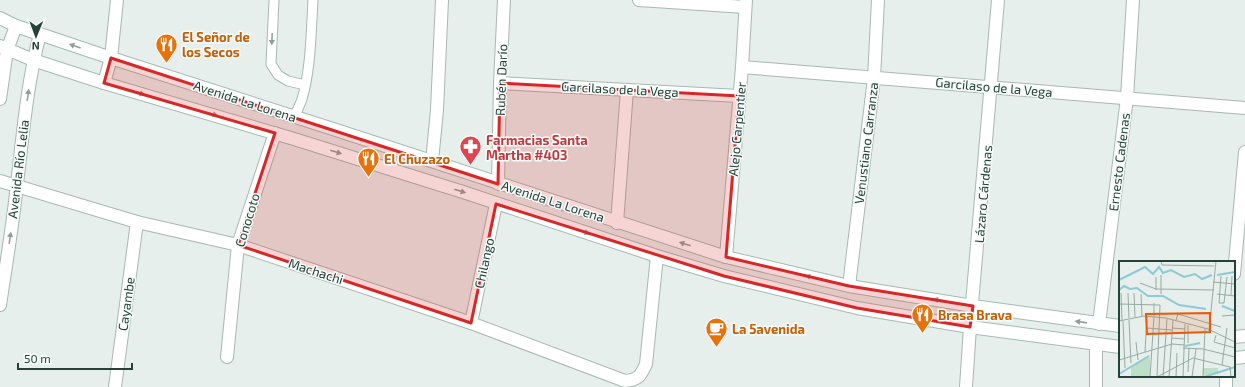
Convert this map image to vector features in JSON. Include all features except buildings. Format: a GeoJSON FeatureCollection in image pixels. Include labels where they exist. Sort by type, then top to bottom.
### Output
{"type":"FeatureCollection","features":[{"type":"Feature","properties":{"kind":"street"},"geometry":{"type":"LineString","coordinates":[[104,83],[110,58],[117,0]]}},
{"type":"Feature","properties":{"kind":"street"},"geometry":{"type":"LineString","coordinates":[[432,161],[437,110],[442,0]]}},
{"type":"Feature","properties":{"kind":"street","name":"Rubén Darío"},"geometry":{"type":"LineString","coordinates":[[498,184],[500,83],[504,0]]}},
{"type":"Feature","properties":{"kind":"street"},"geometry":{"type":"LineString","coordinates":[[639,0],[746,4]]}},
{"type":"Feature","properties":{"kind":"street","name":"Venustiano Carranza"},"geometry":{"type":"LineString","coordinates":[[849,286],[874,78],[878,0]]}},
{"type":"Feature","properties":{"kind":"street","name":"Lázaro Cárdenas"},"geometry":{"type":"LineString","coordinates":[[966,387],[998,0]]}},
{"type":"Feature","properties":{"kind":"street","name":"Ernesto Cadenas"},"geometry":{"type":"LineString","coordinates":[[1099,324],[1127,98],[1133,0]]}},
{"type":"Feature","properties":{"kind":"street","name":"Alejo Carpentier"},"geometry":{"type":"LineString","coordinates":[[726,257],[746,4]]}},
{"type":"Feature","properties":{"kind":"street","name":"Avenida La Lorena"},"geometry":{"type":"LineString","coordinates":[[0,18],[16,26],[110,58],[294,116],[498,184],[726,257],[849,286],[973,306],[1119,326]]}},
{"type":"Feature","properties":{"kind":"street"},"geometry":{"type":"LineString","coordinates":[[0,99],[4,48],[16,26]]}},
{"type":"Feature","properties":{"kind":"street","name":"Avenida Río Lelia"},"geometry":{"type":"LineString","coordinates":[[0,305],[33,60],[40,34]]}},
{"type":"Feature","properties":{"kind":"street","name":"Avenida La Lorena"},"geometry":{"type":"LineString","coordinates":[[4,48],[33,60],[104,83],[275,133],[657,256],[724,276],[857,308],[970,327],[1119,347]]}},
{"type":"Feature","properties":{"kind":"street","name":"Garcilaso de la Vega"},"geometry":{"type":"LineString","coordinates":[[742,67],[1245,108]]}},
{"type":"Feature","properties":{"kind":"street","name":"Garcilaso de la Vega"},"geometry":{"type":"LineString","coordinates":[[500,83],[739,96]]}},
{"type":"Feature","properties":{"kind":"street"},"geometry":{"type":"LineString","coordinates":[[618,223],[627,90]]}},
{"type":"Feature","properties":{"kind":"street","name":"Conocoto"},"geometry":{"type":"LineString","coordinates":[[227,357],[238,245],[275,133]]}},
{"type":"Feature","properties":{"kind":"street"},"geometry":{"type":"LineString","coordinates":[[1235,263],[1245,152]]}},
{"type":"Feature","properties":{"kind":"street","name":"Machachi"},"geometry":{"type":"LineString","coordinates":[[0,181],[137,222],[238,245],[471,323],[625,381],[634,380],[640,376],[646,364],[657,256]]}},
{"type":"Feature","properties":{"kind":"street","name":"Chilango"},"geometry":{"type":"LineString","coordinates":[[471,323],[496,204]]}},
{"type":"Feature","properties":{"kind":"street","name":"Cayambe"},"geometry":{"type":"LineString","coordinates":[[115,387],[137,222]]}},
{"type":"Feature","properties":{"kind":"street"},"geometry":{"type":"LineString","coordinates":[[1235,337],[1245,336]]}},
{"type":"Feature","properties":{"kind":"street"},"geometry":{"type":"LineString","coordinates":[[1096,344],[1096,387]]}},
{"type":"Feature","properties":{"kind":"lane"},"geometry":{"type":"LineString","coordinates":[[274,0],[271,64],[278,75],[288,81],[305,85]]}},
{"type":"Feature","properties":{"kind":"lane"},"geometry":{"type":"LineString","coordinates":[[294,116],[302,100],[305,85],[313,0]]}},
{"type":"Feature","properties":{"kind":"highlighted area"},"geometry":{"type":"Polygon","coordinates":[[[111,58],[498,184],[500,83],[739,96],[726,257],[849,286],[973,306],[970,327],[857,308],[724,276],[496,204],[471,323],[238,245],[275,133],[104,83],[111,58]]]}},
{"type":"Feature","properties":{"kind":"place","name":"El Señor de los Secos"},"geometry":{"type":"Point","coordinates":[166,64]}},
{"type":"Feature","properties":{"kind":"place","name":"Farmacias Santa Martha #403"},"geometry":{"type":"Point","coordinates":[471,166]}},
{"type":"Feature","properties":{"kind":"place","name":"El Chuzazo"},"geometry":{"type":"Point","coordinates":[368,178]}},
{"type":"Feature","properties":{"kind":"place","name":"Brasa Brava"},"geometry":{"type":"Point","coordinates":[923,334]}},
{"type":"Feature","properties":{"kind":"place","name":"La 5avenida"},"geometry":{"type":"Point","coordinates":[717,348]}}]}
